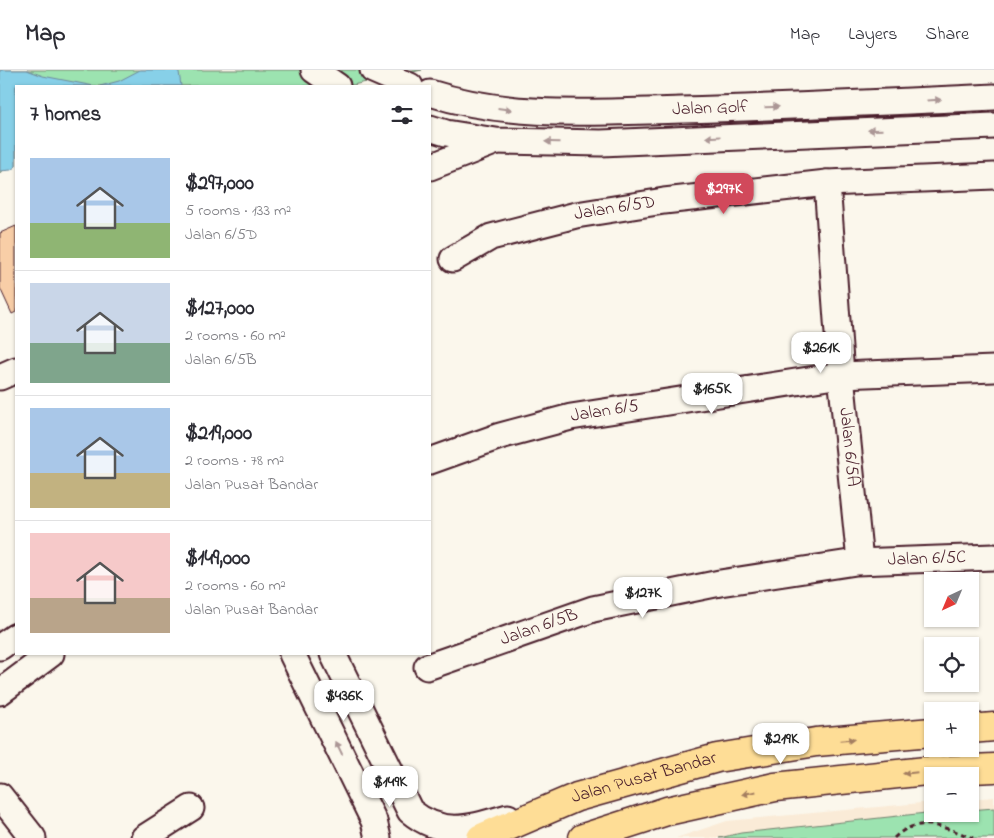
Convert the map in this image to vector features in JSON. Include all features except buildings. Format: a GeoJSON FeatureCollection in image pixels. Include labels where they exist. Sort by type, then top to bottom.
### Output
{"type":"FeatureCollection","features":[{"type":"Feature","properties":{"kind":"main road"},"geometry":{"type":"LineString","coordinates":[[979,728],[994,727]]}},
{"type":"Feature","properties":{"kind":"main road","name":"Jalan Pusat Bandar"},"geometry":{"type":"LineString","coordinates":[[481,838],[577,797],[717,758],[816,742],[924,733]]}},
{"type":"Feature","properties":{"kind":"main road","name":"Jalan Pusat Bandar"},"geometry":{"type":"LineString","coordinates":[[583,838],[667,811],[774,788],[926,771],[994,768]]}},
{"type":"Feature","properties":{"kind":"street"},"geometry":{"type":"LineString","coordinates":[[314,70],[336,85]]}},
{"type":"Feature","properties":{"kind":"street"},"geometry":{"type":"LineString","coordinates":[[373,70],[408,85]]}},
{"type":"Feature","properties":{"kind":"street","name":"Jalan Golf"},"geometry":{"type":"LineString","coordinates":[[431,93],[456,102],[508,110],[570,113],[805,106],[994,97]]}},
{"type":"Feature","properties":{"kind":"street"},"geometry":{"type":"LineString","coordinates":[[431,151],[438,130],[456,102]]}},
{"type":"Feature","properties":{"kind":"street","name":"Jalan Golf"},"geometry":{"type":"LineString","coordinates":[[438,130],[496,141],[601,143],[994,126]]}},
{"type":"Feature","properties":{"kind":"street"},"geometry":{"type":"LineString","coordinates":[[431,167],[496,141]]}},
{"type":"Feature","properties":{"kind":"street","name":"Jalan 6/5D"},"geometry":{"type":"LineString","coordinates":[[453,259],[491,237],[576,215],[664,202],[827,183],[994,176]]}},
{"type":"Feature","properties":{"kind":"street","name":"Jalan 6/5A"},"geometry":{"type":"LineString","coordinates":[[827,183],[841,375],[860,562]]}},
{"type":"Feature","properties":{"kind":"street","name":"Jalan 6/5"},"geometry":{"type":"LineString","coordinates":[[431,461],[500,436],[571,416],[841,375],[994,369]]}},
{"type":"Feature","properties":{"kind":"street"},"geometry":{"type":"LineString","coordinates":[[0,377],[15,370]]}},
{"type":"Feature","properties":{"kind":"street","name":"Jalan 6/5C"},"geometry":{"type":"LineString","coordinates":[[860,562],[994,557]]}},
{"type":"Feature","properties":{"kind":"street","name":"Jalan 6/5B"},"geometry":{"type":"LineString","coordinates":[[427,667],[593,609],[720,583],[860,562]]}},
{"type":"Feature","properties":{"kind":"street"},"geometry":{"type":"LineString","coordinates":[[0,647],[15,637]]}},
{"type":"Feature","properties":{"kind":"street"},"geometry":{"type":"LineString","coordinates":[[0,692],[50,655]]}},
{"type":"Feature","properties":{"kind":"street"},"geometry":{"type":"LineString","coordinates":[[292,655],[374,821],[378,838]]}},
{"type":"Feature","properties":{"kind":"street"},"geometry":{"type":"LineString","coordinates":[[332,655],[410,811],[424,823],[438,828],[456,830],[478,826],[577,797]]}},
{"type":"Feature","properties":{"kind":"street"},"geometry":{"type":"LineString","coordinates":[[0,796],[33,838]]}},
{"type":"Feature","properties":{"kind":"street"},"geometry":{"type":"LineString","coordinates":[[144,838],[191,808]]}},
{"type":"Feature","properties":{"kind":"path"},"geometry":{"type":"LineString","coordinates":[[894,838],[901,831],[923,823],[973,838]]}},
{"type":"Feature","properties":{"kind":"shaded area"},"geometry":{"type":"Polygon","coordinates":[[[994,797],[994,838],[676,838],[727,821],[924,803],[924,822],[979,822],[979,798],[994,797]]]}},
{"type":"Feature","properties":{"kind":"green space"},"geometry":{"type":"Polygon","coordinates":[[[0,70],[422,70],[353,85],[15,85],[15,166],[8,167],[0,173],[0,70]]]}},
{"type":"Feature","properties":{"kind":"green space"},"geometry":{"type":"Polygon","coordinates":[[[994,808],[994,838],[719,838],[741,833],[924,813],[924,822],[979,822],[979,809],[994,808]]]}},
{"type":"Feature","properties":{"kind":"water"},"geometry":{"type":"Polygon","coordinates":[[[0,70],[27,70],[43,76],[89,85],[15,85],[15,167],[11,170],[0,171],[0,70]]]}},
{"type":"Feature","properties":{"kind":"water"},"geometry":{"type":"Polygon","coordinates":[[[140,70],[176,70],[179,72],[181,85],[104,85],[119,81],[140,70]]]}}]}
